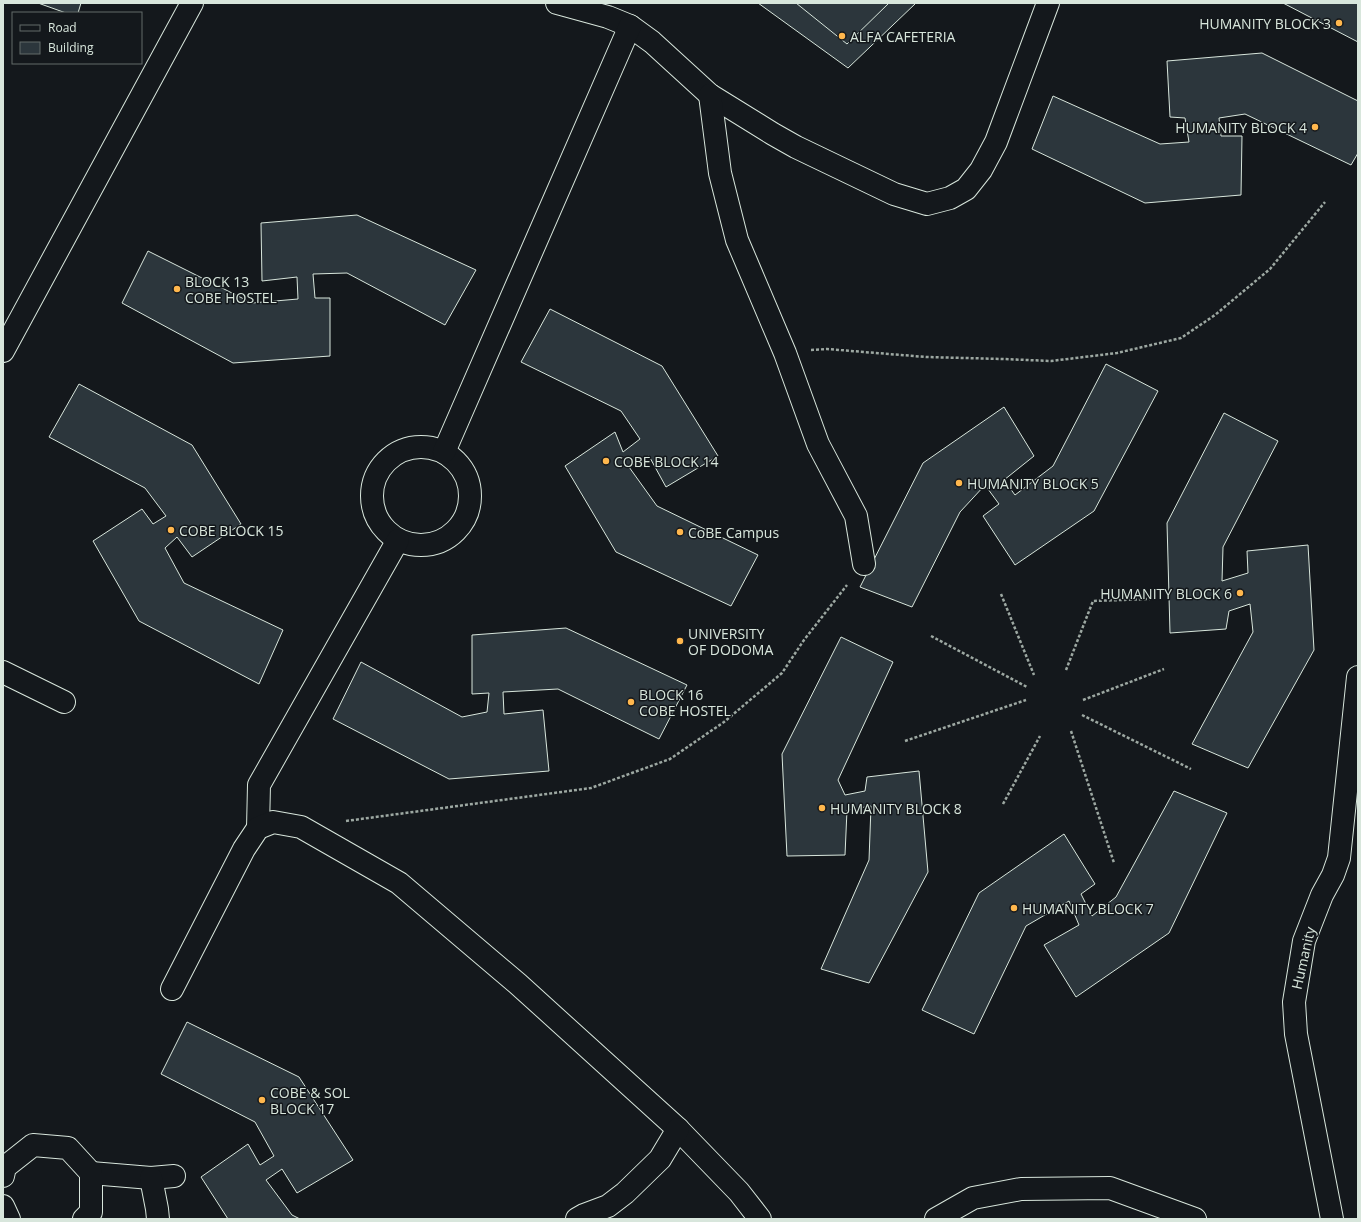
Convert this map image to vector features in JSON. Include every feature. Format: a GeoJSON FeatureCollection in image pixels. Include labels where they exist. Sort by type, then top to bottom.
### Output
{"type":"FeatureCollection","features":[{"type":"Feature","properties":{"kind":"street"},"geometry":{"type":"LineString","coordinates":[[3,351],[192,3]]}},
{"type":"Feature","properties":{"kind":"street"},"geometry":{"type":"LineString","coordinates":[[557,3],[608,17],[630,26],[652,42],[710,95],[796,147],[894,194],[927,204],[950,198],[966,189],[981,170],[996,142],[1048,3]]}},
{"type":"Feature","properties":{"kind":"street"},"geometry":{"type":"LineString","coordinates":[[444,452],[630,26]]}},
{"type":"Feature","properties":{"kind":"street"},"geometry":{"type":"LineString","coordinates":[[710,95],[720,174],[737,240],[785,352],[818,444],[856,516],[864,564]]}},
{"type":"Feature","properties":{"kind":"street"},"geometry":{"type":"LineString","coordinates":[[420,446],[444,452],[464,470],[471,495],[465,520],[447,538],[422,546],[398,540],[379,522],[372,497],[378,472],[395,454],[420,446]]}},
{"type":"Feature","properties":{"kind":"street"},"geometry":{"type":"LineString","coordinates":[[258,828],[259,785],[398,540]]}},
{"type":"Feature","properties":{"kind":"street"},"geometry":{"type":"LineString","coordinates":[[3,672],[64,702]]}},
{"type":"Feature","properties":{"kind":"street","name":"Humanity"},"geometry":{"type":"LineString","coordinates":[[1332,1219],[1296,1034],[1294,1002],[1304,941],[1322,895],[1340,858],[1358,677]]}},
{"type":"Feature","properties":{"kind":"street"},"geometry":{"type":"LineString","coordinates":[[172,989],[244,848],[258,828],[273,822],[301,827],[399,883],[518,984],[678,1129],[739,1192],[760,1219]]}},
{"type":"Feature","properties":{"kind":"street"},"geometry":{"type":"LineString","coordinates":[[577,1219],[608,1206],[625,1193],[660,1160],[678,1129]]}},
{"type":"Feature","properties":{"kind":"street"},"geometry":{"type":"LineString","coordinates":[[4,1170],[33,1145],[68,1148],[91,1173],[93,1216]]}},
{"type":"Feature","properties":{"kind":"street"},"geometry":{"type":"LineString","coordinates":[[91,1173],[151,1178],[174,1176]]}},
{"type":"Feature","properties":{"kind":"street"},"geometry":{"type":"LineString","coordinates":[[151,1178],[158,1219]]}},
{"type":"Feature","properties":{"kind":"street"},"geometry":{"type":"LineString","coordinates":[[936,1219],[974,1198],[1020,1188],[1110,1188],[1195,1219]]}},
{"type":"Feature","properties":{"kind":"street"},"geometry":{"type":"LineString","coordinates":[[3,1206],[9,1219]]}},
{"type":"Feature","properties":{"kind":"path"},"geometry":{"type":"LineString","coordinates":[[785,352],[827,349],[926,358],[1051,361],[1117,352],[1181,338],[1215,315],[1270,269],[1325,202]]}},
{"type":"Feature","properties":{"kind":"path"},"geometry":{"type":"LineString","coordinates":[[340,822],[591,788],[670,759],[724,722],[782,673],[804,640],[864,564]]}},
{"type":"Feature","properties":{"kind":"path"},"geometry":{"type":"LineString","coordinates":[[1000,594],[1034,675]]}},
{"type":"Feature","properties":{"kind":"path"},"geometry":{"type":"LineString","coordinates":[[1066,670],[1093,600],[1150,599]]}},
{"type":"Feature","properties":{"kind":"path"},"geometry":{"type":"LineString","coordinates":[[931,636],[1027,687]]}},
{"type":"Feature","properties":{"kind":"path"},"geometry":{"type":"LineString","coordinates":[[1083,700],[1164,669]]}},
{"type":"Feature","properties":{"kind":"path"},"geometry":{"type":"LineString","coordinates":[[905,741],[1026,700]]}},
{"type":"Feature","properties":{"kind":"path"},"geometry":{"type":"LineString","coordinates":[[1082,715],[1191,769]]}},
{"type":"Feature","properties":{"kind":"path"},"geometry":{"type":"LineString","coordinates":[[1072,731],[1114,863]]}},
{"type":"Feature","properties":{"kind":"path"},"geometry":{"type":"LineString","coordinates":[[1003,804],[1040,736]]}},
{"type":"Feature","properties":{"kind":"building"},"geometry":{"type":"Polygon","coordinates":[[[38,3],[81,3],[78,12],[63,12],[38,3]]]}},
{"type":"Feature","properties":{"kind":"building","name":"ALFA CAFETERIA"},"geometry":{"type":"Polygon","coordinates":[[[758,3],[916,3],[848,68],[758,3]]]}},
{"type":"Feature","properties":{"kind":"building"},"geometry":{"type":"Polygon","coordinates":[[[796,3],[889,3],[847,44],[796,3]]]}},
{"type":"Feature","properties":{"kind":"building","name":"HUMANITY BLOCK 3"},"geometry":{"type":"Polygon","coordinates":[[[1283,3],[1358,3],[1358,42],[1283,3]]]}},
{"type":"Feature","properties":{"kind":"building","name":"HUMANITY BLOCK 4"},"geometry":{"type":"Polygon","coordinates":[[[1262,53],[1358,101],[1358,153],[1351,165],[1245,114],[1219,118],[1221,136],[1242,136],[1241,195],[1145,203],[1032,149],[1053,96],[1160,144],[1189,142],[1185,118],[1170,117],[1167,61],[1262,53]]]}},
{"type":"Feature","properties":{"kind":"building","name":"BLOCK 13 COBE HOSTEL"},"geometry":{"type":"Polygon","coordinates":[[[357,215],[476,270],[445,325],[347,273],[313,274],[315,298],[330,298],[330,356],[233,363],[122,303],[148,251],[252,303],[298,299],[297,277],[262,281],[261,223],[357,215]]]}},
{"type":"Feature","properties":{"kind":"building","name":"COBE BLOCK 14"},"geometry":{"type":"Polygon","coordinates":[[[550,309],[662,366],[718,456],[666,487],[649,456],[629,467],[657,506],[758,555],[731,606],[616,552],[565,466],[615,432],[623,452],[640,439],[621,411],[521,362],[550,309]]]}},
{"type":"Feature","properties":{"kind":"building","name":"HUMANITY BLOCK 5"},"geometry":{"type":"Polygon","coordinates":[[[1106,364],[1158,391],[1094,511],[1015,565],[983,516],[999,504],[985,485],[960,512],[912,607],[860,587],[923,463],[1004,407],[1034,456],[1004,480],[1015,495],[1053,466],[1106,364]]]}},
{"type":"Feature","properties":{"kind":"building","name":"COBE BLOCK 15"},"geometry":{"type":"Polygon","coordinates":[[[79,384],[192,445],[241,524],[192,557],[177,537],[165,548],[184,583],[283,630],[259,684],[139,621],[93,541],[142,509],[153,524],[166,516],[145,488],[49,437],[79,384]]]}},
{"type":"Feature","properties":{"kind":"building","name":"HUMANITY BLOCK 6"},"geometry":{"type":"Polygon","coordinates":[[[1224,413],[1278,441],[1223,547],[1222,581],[1248,573],[1247,551],[1308,545],[1314,650],[1248,768],[1192,744],[1253,632],[1250,604],[1229,611],[1226,629],[1170,633],[1167,523],[1224,413]]]}},
{"type":"Feature","properties":{"kind":"building","name":"BLOCK 16 COBE HOSTEL"},"geometry":{"type":"Polygon","coordinates":[[[566,628],[687,685],[659,739],[558,689],[503,692],[504,714],[543,710],[549,771],[449,779],[333,719],[361,662],[462,717],[487,712],[489,693],[472,694],[472,635],[566,628]]]}},
{"type":"Feature","properties":{"kind":"building","name":"HUMANITY BLOCK 8"},"geometry":{"type":"Polygon","coordinates":[[[841,637],[893,662],[838,780],[845,795],[865,791],[867,777],[919,771],[928,872],[869,983],[821,969],[869,860],[871,806],[847,810],[845,855],[787,856],[782,754],[841,637]]]}},
{"type":"Feature","properties":{"kind":"building","name":"HUMANITY BLOCK 7"},"geometry":{"type":"Polygon","coordinates":[[[1174,791],[1227,813],[1169,933],[1076,997],[1044,945],[1079,925],[1069,901],[1026,926],[974,1034],[922,1010],[979,893],[1064,834],[1095,884],[1081,894],[1092,916],[1116,897],[1174,791]]]}},
{"type":"Feature","properties":{"kind":"building","name":"COBE & SOL BLOCK 17"},"geometry":{"type":"Polygon","coordinates":[[[187,1022],[299,1077],[353,1160],[297,1193],[282,1169],[266,1180],[292,1215],[300,1219],[228,1219],[201,1177],[248,1144],[260,1165],[274,1156],[255,1122],[161,1074],[187,1022]]]}},
{"type":"Feature","properties":{"kind":"place","name":"HUMANITY BLOCK 3"},"geometry":{"type":"Point","coordinates":[1339,23]}},
{"type":"Feature","properties":{"kind":"place","name":"ALFA CAFETERIA"},"geometry":{"type":"Point","coordinates":[842,36]}},
{"type":"Feature","properties":{"kind":"place","name":"HUMANITY BLOCK 4"},"geometry":{"type":"Point","coordinates":[1315,127]}},
{"type":"Feature","properties":{"kind":"place","name":"BLOCK 13 COBE HOSTEL"},"geometry":{"type":"Point","coordinates":[177,289]}},
{"type":"Feature","properties":{"kind":"place","name":"COBE BLOCK 14"},"geometry":{"type":"Point","coordinates":[606,461]}},
{"type":"Feature","properties":{"kind":"place","name":"HUMANITY BLOCK 5"},"geometry":{"type":"Point","coordinates":[959,483]}},
{"type":"Feature","properties":{"kind":"place","name":"COBE BLOCK 15"},"geometry":{"type":"Point","coordinates":[171,530]}},
{"type":"Feature","properties":{"kind":"place","name":"CoBE Campus"},"geometry":{"type":"Point","coordinates":[680,532]}},
{"type":"Feature","properties":{"kind":"place","name":"HUMANITY BLOCK 6"},"geometry":{"type":"Point","coordinates":[1240,593]}},
{"type":"Feature","properties":{"kind":"place","name":"UNIVERSITY OF DODOMA"},"geometry":{"type":"Point","coordinates":[680,641]}},
{"type":"Feature","properties":{"kind":"place","name":"BLOCK 16 COBE HOSTEL"},"geometry":{"type":"Point","coordinates":[631,702]}},
{"type":"Feature","properties":{"kind":"place","name":"HUMANITY BLOCK 8"},"geometry":{"type":"Point","coordinates":[822,808]}},
{"type":"Feature","properties":{"kind":"place","name":"HUMANITY BLOCK 7"},"geometry":{"type":"Point","coordinates":[1014,908]}},
{"type":"Feature","properties":{"kind":"place","name":"COBE & SOL BLOCK 17"},"geometry":{"type":"Point","coordinates":[262,1100]}}]}
